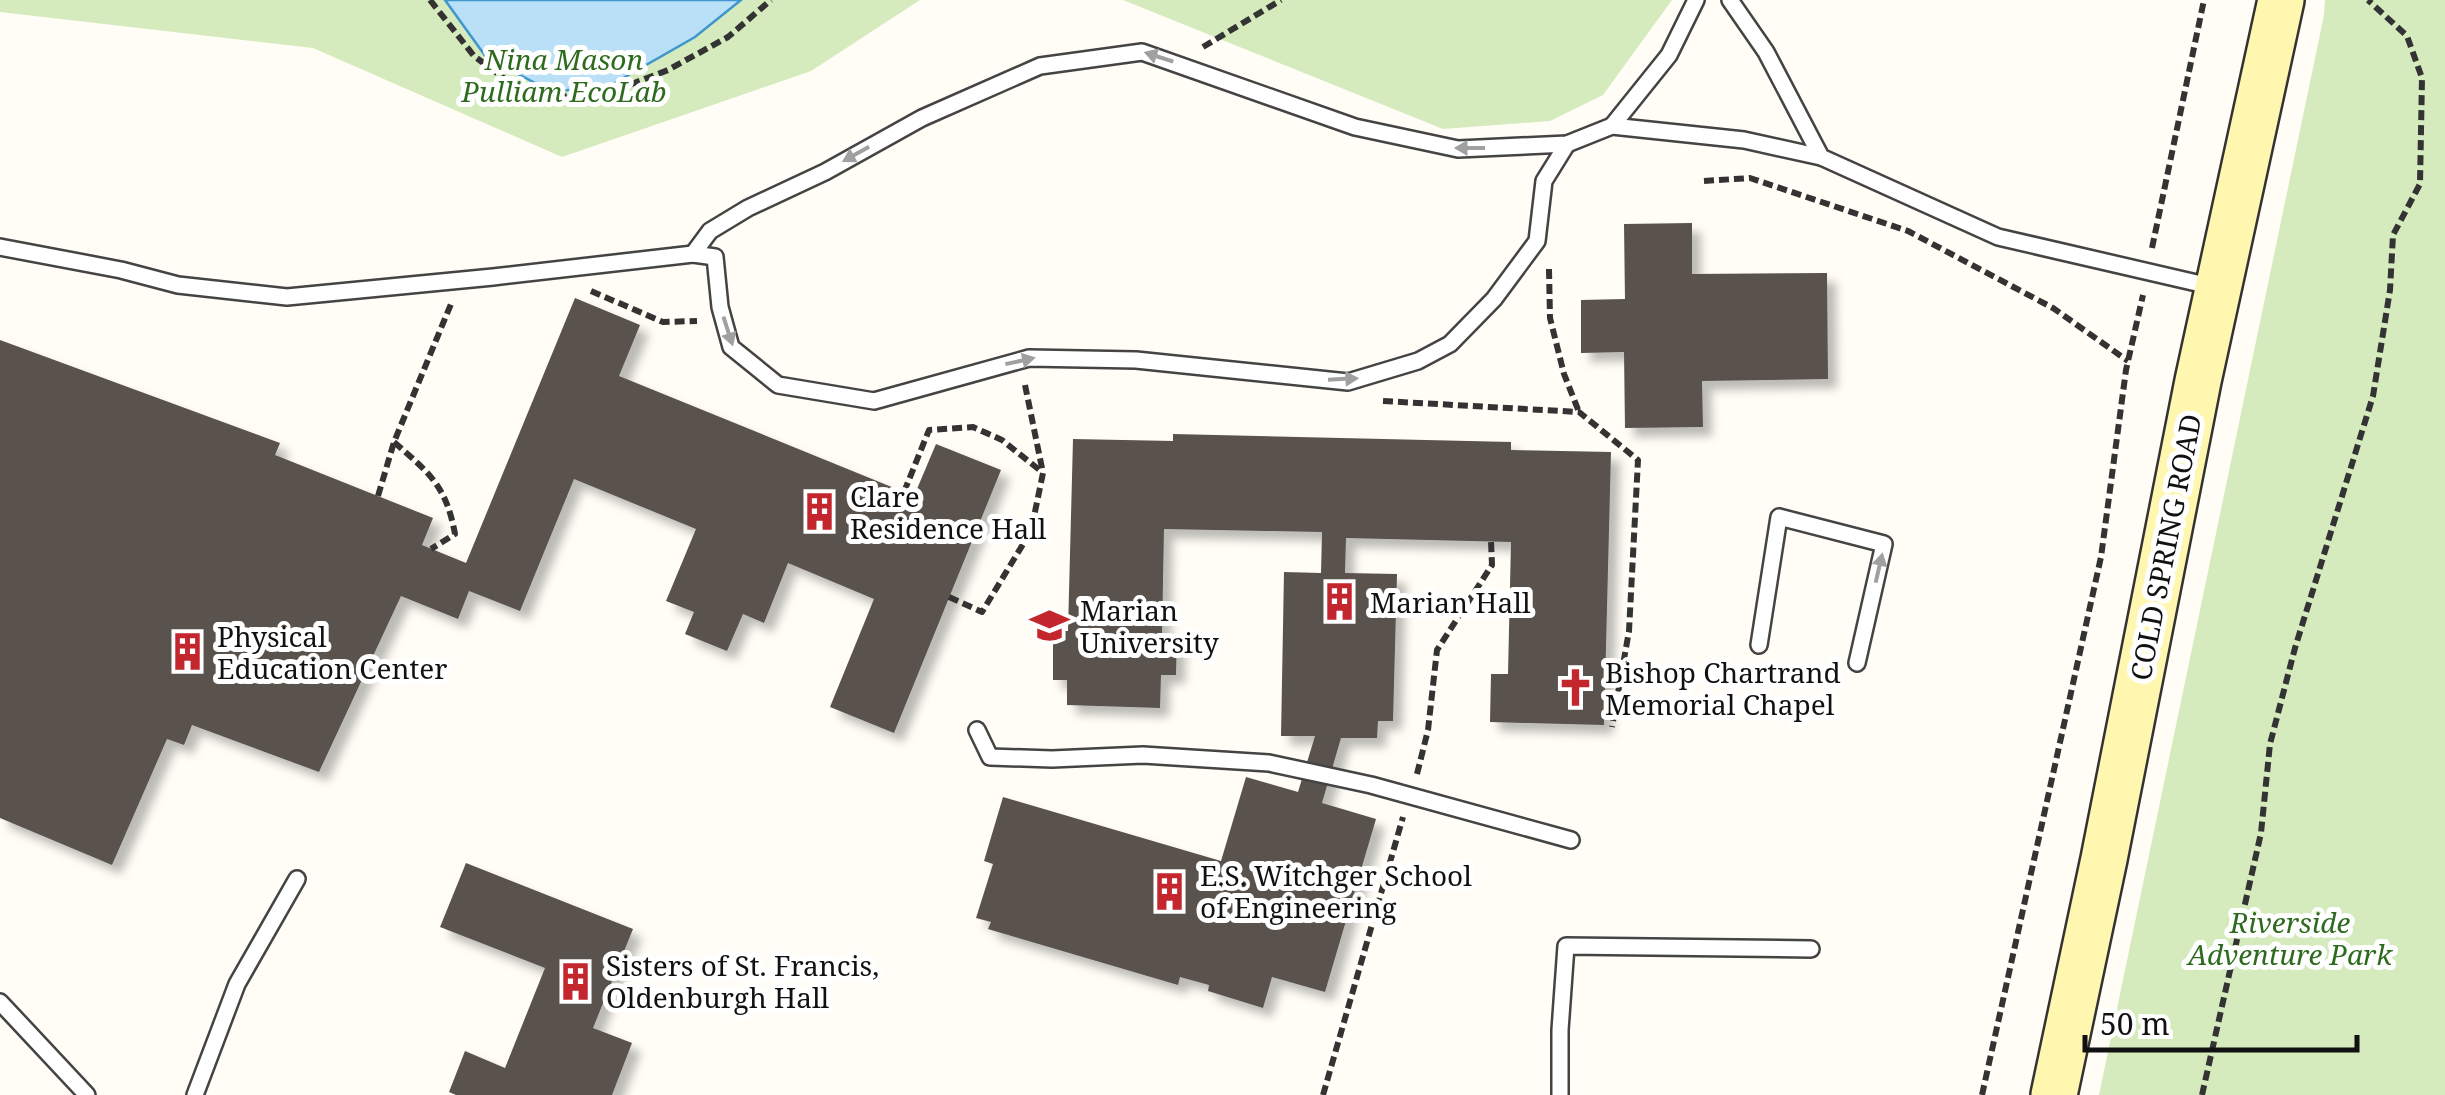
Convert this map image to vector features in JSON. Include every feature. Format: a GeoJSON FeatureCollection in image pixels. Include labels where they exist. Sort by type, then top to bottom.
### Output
{"type":"FeatureCollection","features":[{"type":"Feature","properties":{"kind":"street","name":"COLD SPRING ROAD"},"geometry":{"type":"LineString","coordinates":[[2054,1095],[2218,288],[2281,0]]}},
{"type":"Feature","properties":{"kind":"lane"},"geometry":{"type":"LineString","coordinates":[[1612,126],[1669,54],[1696,0]]}},
{"type":"Feature","properties":{"kind":"lane"},"geometry":{"type":"LineString","coordinates":[[1730,0],[1766,52],[1821,156]]}},
{"type":"Feature","properties":{"kind":"lane"},"geometry":{"type":"LineString","coordinates":[[694,254],[710,231],[748,208],[922,118],[1040,66],[1142,52],[1356,127],[1458,149],[1567,144],[1612,126],[1744,140],[1821,156],[1998,237],[2218,288]]}},
{"type":"Feature","properties":{"kind":"lane"},"geometry":{"type":"LineString","coordinates":[[0,247],[178,285],[287,298],[694,254],[715,257],[720,307],[732,346],[778,385],[874,401],[1029,358],[1136,360],[1348,382],[1418,361],[1450,344],[1494,299],[1537,241],[1544,182],[1567,144]]}},
{"type":"Feature","properties":{"kind":"lane"},"geometry":{"type":"LineString","coordinates":[[1760,645],[1779,517],[1884,544],[1857,664]]}},
{"type":"Feature","properties":{"kind":"lane"},"geometry":{"type":"LineString","coordinates":[[977,730],[990,757],[1052,760],[1143,754],[1269,763],[1571,840]]}},
{"type":"Feature","properties":{"kind":"lane"},"geometry":{"type":"LineString","coordinates":[[195,1095],[237,984],[296,879]]}},
{"type":"Feature","properties":{"kind":"lane"},"geometry":{"type":"LineString","coordinates":[[1560,1095],[1566,946],[1811,949]]}},
{"type":"Feature","properties":{"kind":"lane"},"geometry":{"type":"LineString","coordinates":[[0,1002],[86,1095]]}},
{"type":"Feature","properties":{"kind":"path"},"geometry":{"type":"LineString","coordinates":[[430,0],[474,56],[510,82],[561,97],[616,90],[668,70],[728,37],[771,0]]}},
{"type":"Feature","properties":{"kind":"path"},"geometry":{"type":"LineString","coordinates":[[1176,63],[1281,0]]}},
{"type":"Feature","properties":{"kind":"path"},"geometry":{"type":"LineString","coordinates":[[1982,1095],[2101,557],[2128,360],[2204,0]]}},
{"type":"Feature","properties":{"kind":"path"},"geometry":{"type":"LineString","coordinates":[[2202,1095],[2261,833],[2270,744],[2295,648],[2373,396],[2390,290],[2393,235],[2420,184],[2422,78],[2407,36],[2368,0]]}},
{"type":"Feature","properties":{"kind":"path"},"geometry":{"type":"LineString","coordinates":[[1704,182],[1750,178],[1908,231],[2053,308],[2128,360]]}},
{"type":"Feature","properties":{"kind":"path"},"geometry":{"type":"LineString","coordinates":[[1549,266],[1550,318],[1564,374],[1579,412],[1638,460],[1629,631],[1612,726]]}},
{"type":"Feature","properties":{"kind":"path"},"geometry":{"type":"LineString","coordinates":[[585,288],[662,322],[699,320]]}},
{"type":"Feature","properties":{"kind":"path"},"geometry":{"type":"LineString","coordinates":[[378,496],[394,442],[450,304],[464,303]]}},
{"type":"Feature","properties":{"kind":"path"},"geometry":{"type":"LineString","coordinates":[[949,597],[982,612],[1031,531],[1043,473],[1024,380]]}},
{"type":"Feature","properties":{"kind":"path"},"geometry":{"type":"LineString","coordinates":[[1377,400],[1579,412]]}},
{"type":"Feature","properties":{"kind":"path"},"geometry":{"type":"LineString","coordinates":[[904,492],[928,430],[973,427],[1002,440],[1043,473]]}},
{"type":"Feature","properties":{"kind":"path"},"geometry":{"type":"LineString","coordinates":[[394,442],[434,478],[452,513],[455,534],[431,549]]}},
{"type":"Feature","properties":{"kind":"path"},"geometry":{"type":"LineString","coordinates":[[1417,775],[1428,730],[1437,650],[1492,565],[1491,542]]}},
{"type":"Feature","properties":{"kind":"path"},"geometry":{"type":"LineString","coordinates":[[1324,1095],[1405,810]]}},
{"type":"Feature","properties":{"kind":"green space","name":"Nina Mason Pulliam EcoLab"},"geometry":{"type":"Polygon","coordinates":[[[0,0],[920,0],[811,71],[562,157],[313,48],[0,12],[0,0]]]}},
{"type":"Feature","properties":{"kind":"green space"},"geometry":{"type":"Polygon","coordinates":[[[1123,0],[1672,0],[1603,95],[1550,121],[1443,129],[1123,0]]]}},
{"type":"Feature","properties":{"kind":"green space","name":"Riverside Adventure Park"},"geometry":{"type":"Polygon","coordinates":[[[2325,0],[2445,0],[2445,1095],[2099,1095],[2324,15],[2325,0]]]}},
{"type":"Feature","properties":{"kind":"water"},"geometry":{"type":"Polygon","coordinates":[[[445,0],[741,0],[695,37],[611,85],[552,92],[486,57],[445,0]]]}},
{"type":"Feature","properties":{"kind":"building"},"geometry":{"type":"Polygon","coordinates":[[[1692,223],[1692,274],[1827,273],[1828,379],[1702,381],[1703,427],[1625,428],[1624,352],[1581,353],[1581,300],[1625,299],[1624,224],[1692,223]]]}},
{"type":"Feature","properties":{"kind":"building","name":"Physical Education Center"},"geometry":{"type":"Polygon","coordinates":[[[575,298],[640,325],[619,376],[904,492],[914,496],[936,444],[1001,470],[894,733],[830,707],[874,599],[788,563],[764,623],[743,614],[727,651],[685,634],[694,612],[666,601],[696,529],[574,479],[520,611],[469,591],[458,619],[401,596],[319,772],[192,725],[184,745],[167,739],[112,865],[0,818],[0,340],[280,443],[275,455],[433,518],[422,545],[466,563],[575,298]]]}},
{"type":"Feature","properties":{"kind":"building","name":"Marian Hall"},"geometry":{"type":"Polygon","coordinates":[[[1173,434],[1511,442],[1511,450],[1611,452],[1604,725],[1490,722],[1491,674],[1508,674],[1511,542],[1346,538],[1345,573],[1397,574],[1393,721],[1378,721],[1377,738],[1341,738],[1322,803],[1376,819],[1325,992],[1272,977],[1263,1008],[1208,991],[1209,985],[1180,977],[1178,985],[988,929],[991,922],[976,918],[993,864],[984,861],[1003,797],[1221,861],[1246,777],[1298,792],[1315,736],[1281,736],[1284,572],[1321,573],[1322,532],[1164,529],[1162,635],[1177,635],[1176,675],[1161,675],[1160,708],[1067,705],[1067,680],[1053,680],[1053,631],[1068,631],[1073,439],[1173,441],[1173,434]]]}},
{"type":"Feature","properties":{"kind":"building","name":"Sisters of St. Francis, Oldenburgh Hall"},"geometry":{"type":"Polygon","coordinates":[[[466,863],[633,929],[593,1028],[632,1043],[612,1095],[449,1092],[465,1051],[505,1068],[545,968],[440,927],[466,863]]]}},
{"type":"Feature","properties":{"kind":"place","name":"Clare Residence Hall"},"geometry":{"type":"Point","coordinates":[820,512]}},
{"type":"Feature","properties":{"kind":"place","name":"Marian Hall"},"geometry":{"type":"Point","coordinates":[1340,602]}},
{"type":"Feature","properties":{"kind":"place","name":"Marian University"},"geometry":{"type":"Point","coordinates":[1050,626]}},
{"type":"Feature","properties":{"kind":"place","name":"Physical Education Center"},"geometry":{"type":"Point","coordinates":[187,652]}},
{"type":"Feature","properties":{"kind":"place","name":"Bishop Chartrand Memorial Chapel"},"geometry":{"type":"Point","coordinates":[1575,688]}},
{"type":"Feature","properties":{"kind":"place","name":"E.S. Witchger School of Engineering"},"geometry":{"type":"Point","coordinates":[1170,891]}},
{"type":"Feature","properties":{"kind":"place","name":"Sisters of St. Francis, Oldenburgh Hall"},"geometry":{"type":"Point","coordinates":[576,981]}}]}
